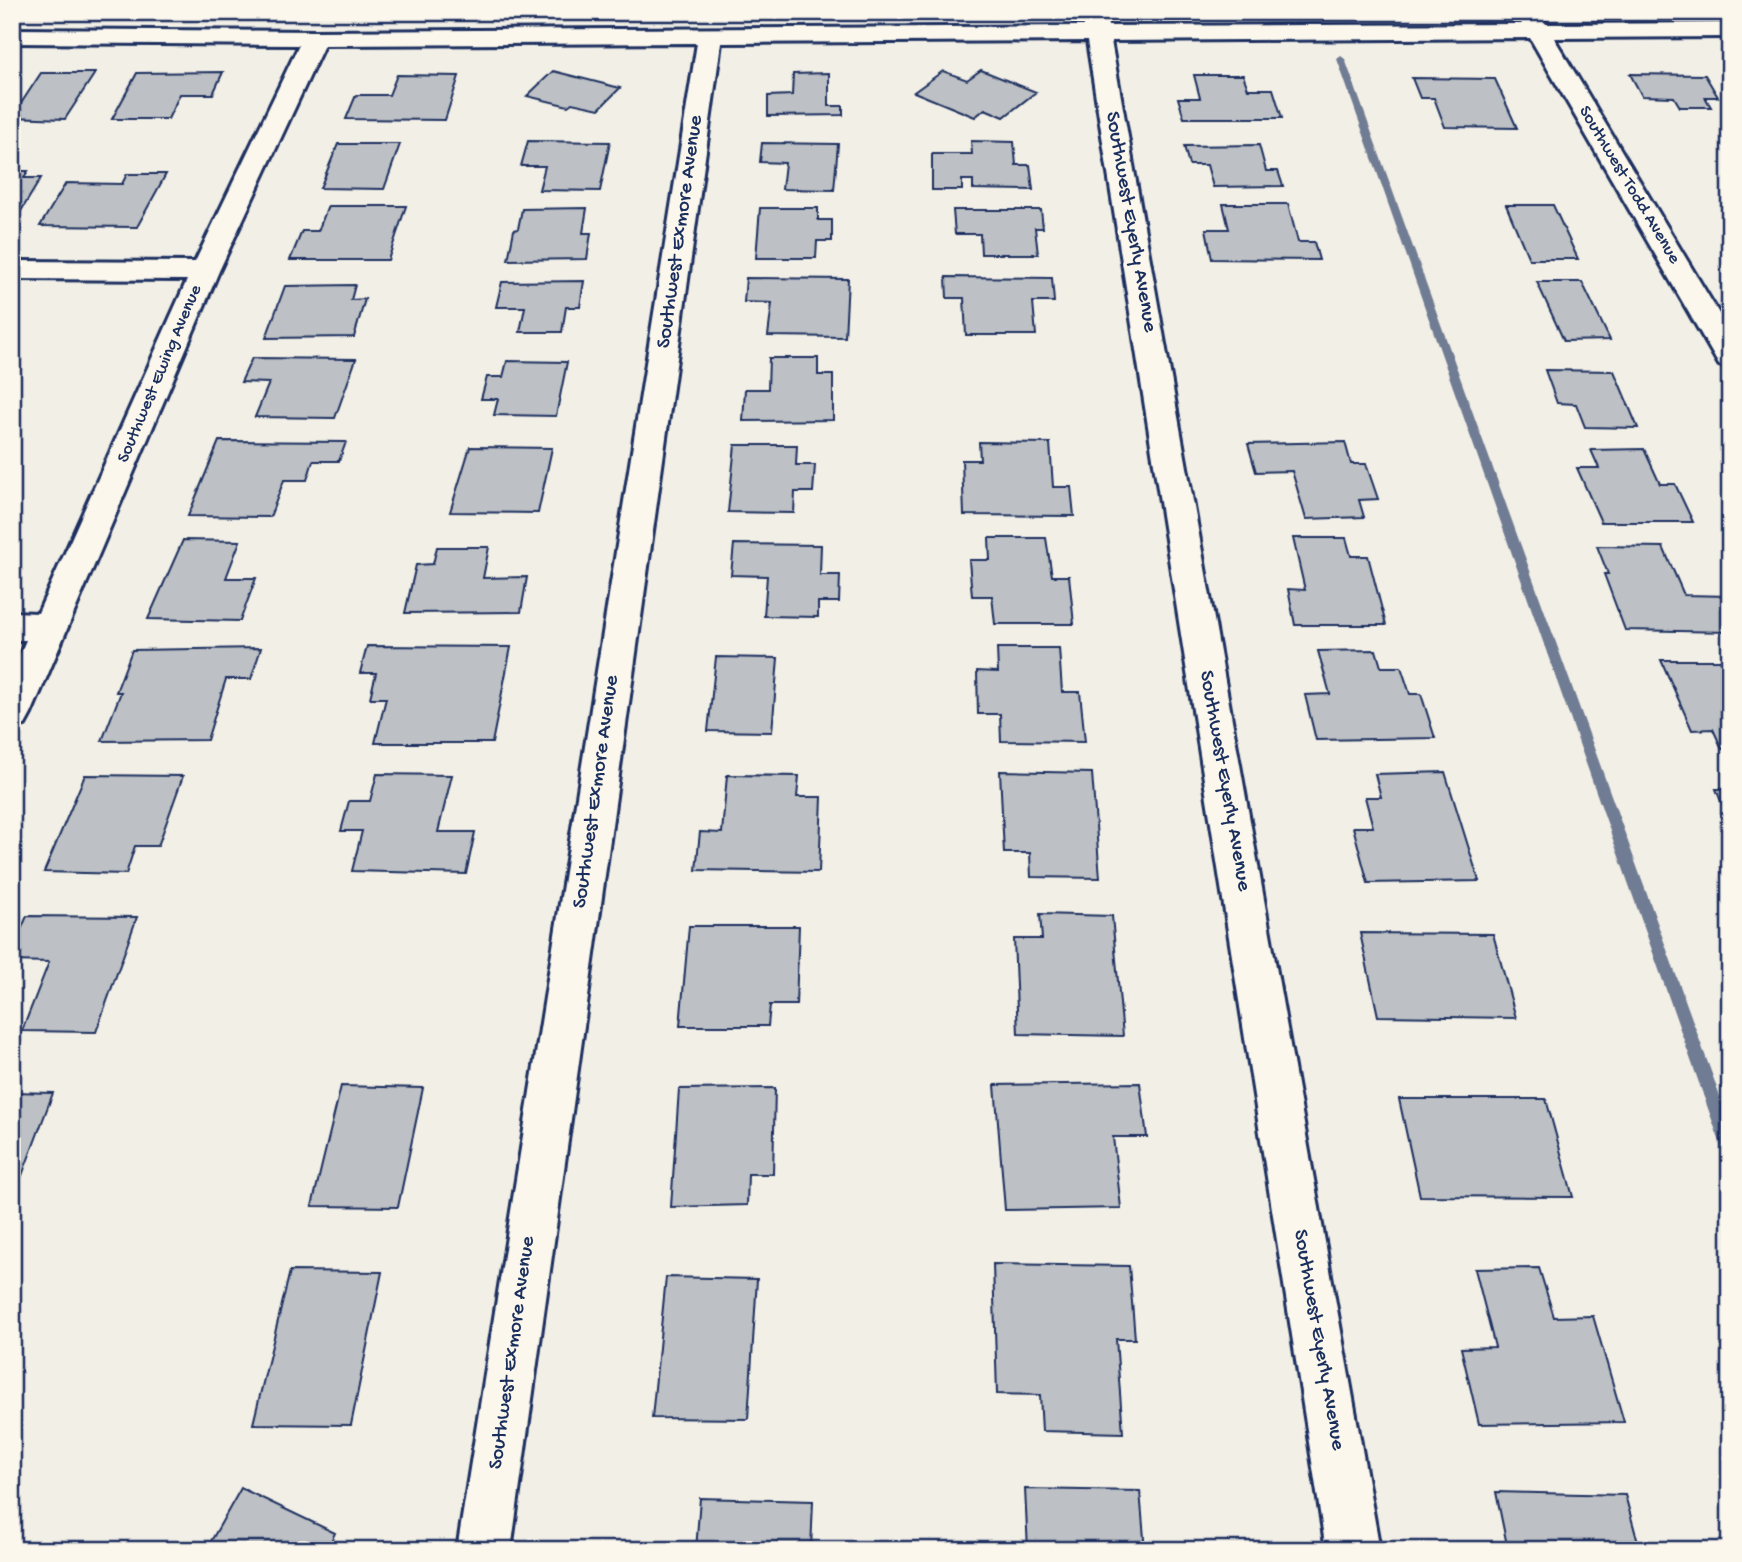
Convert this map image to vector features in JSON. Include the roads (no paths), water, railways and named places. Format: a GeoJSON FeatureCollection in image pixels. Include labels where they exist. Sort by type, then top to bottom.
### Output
{"type":"FeatureCollection","features":[{"type":"Feature","properties":{"kind":"street"},"geometry":{"type":"LineString","coordinates":[[12,36],[315,38],[710,35],[1096,22],[1532,21],[1730,30]]}},
{"type":"Feature","properties":{"kind":"street","name":"Southwest Todd Avenue"},"geometry":{"type":"LineString","coordinates":[[1532,21],[1720,322],[1730,358]]}},
{"type":"Feature","properties":{"kind":"street","name":"Southwest Eyerly Avenue"},"geometry":{"type":"LineString","coordinates":[[1096,22],[1353,1550]]}},
{"type":"Feature","properties":{"kind":"street","name":"Southwest Exmore Avenue"},"geometry":{"type":"LineString","coordinates":[[484,1550],[710,35]]}},
{"type":"Feature","properties":{"kind":"street","name":"Southwest Ewing Avenue"},"geometry":{"type":"LineString","coordinates":[[12,714],[205,271],[315,38]]}},
{"type":"Feature","properties":{"kind":"street"},"geometry":{"type":"LineString","coordinates":[[12,270],[205,271]]}},
{"type":"Feature","properties":{"kind":"street"},"geometry":{"type":"LineString","coordinates":[[12,626],[52,627]]}},
{"type":"Feature","properties":{"kind":"waterway"},"geometry":{"type":"LineString","coordinates":[[1341,59],[1730,1148]]}}]}
